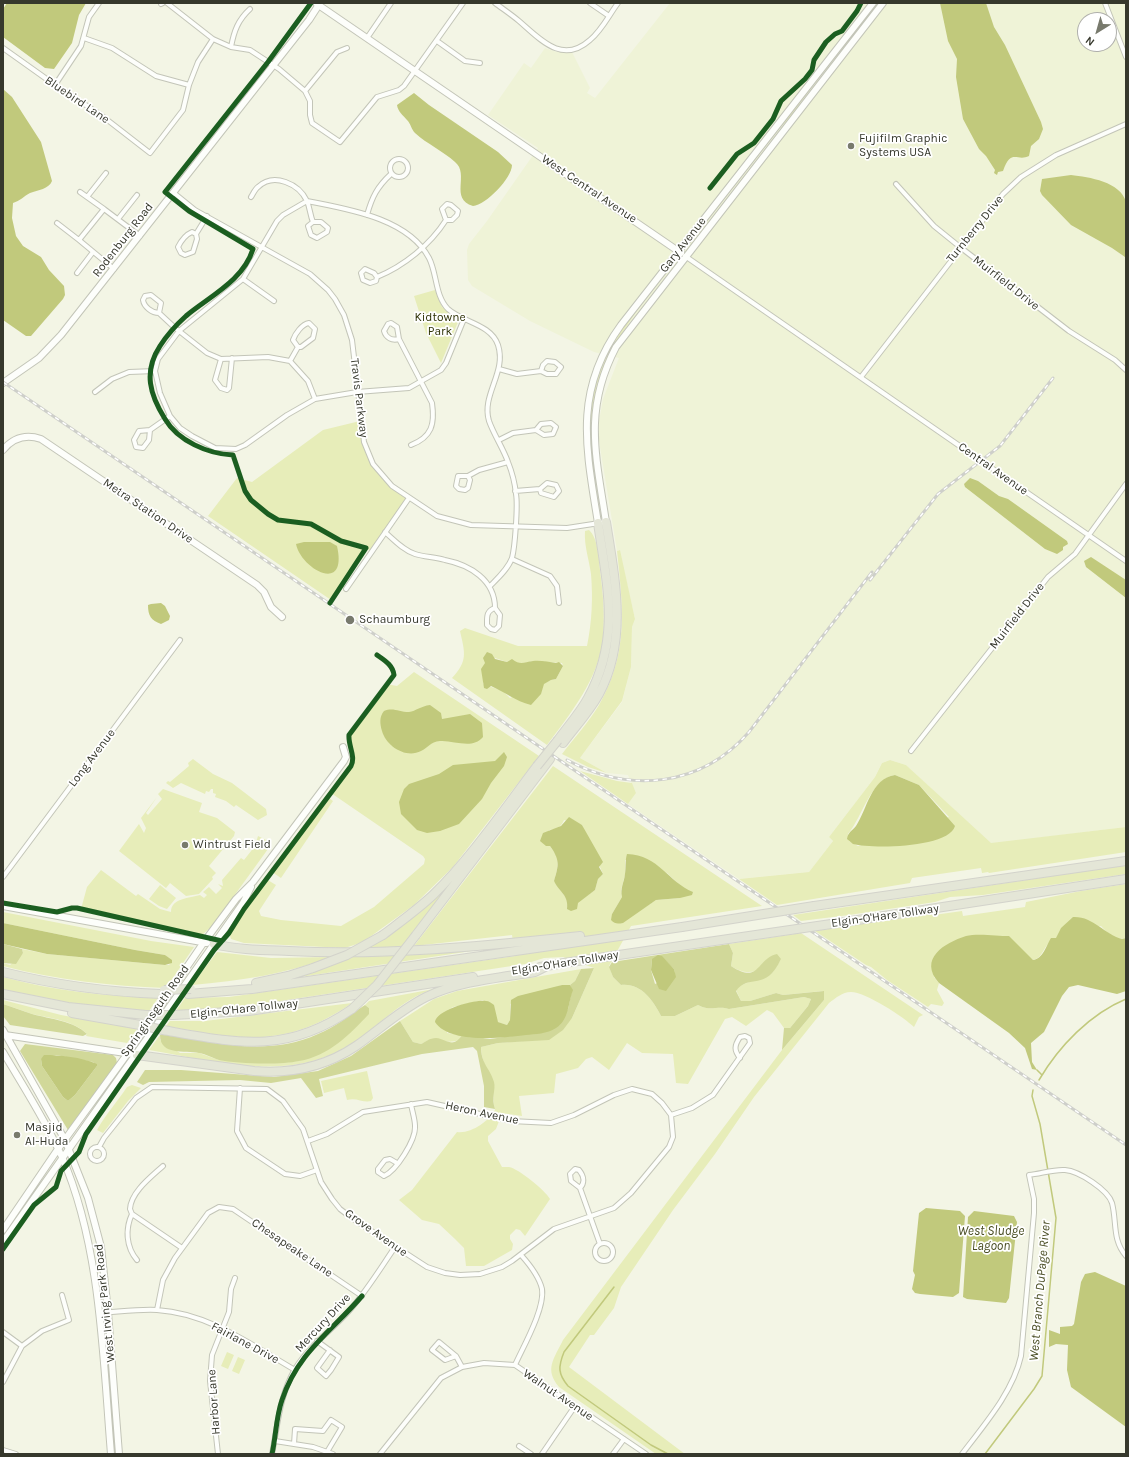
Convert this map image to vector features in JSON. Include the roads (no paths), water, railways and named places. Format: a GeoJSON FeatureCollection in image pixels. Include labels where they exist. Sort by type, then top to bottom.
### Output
{"type":"FeatureCollection","features":[{"type":"Feature","properties":{"kind":"highway"},"geometry":{"type":"LineString","coordinates":[[37,1002],[52,1009],[163,1030],[240,1042],[276,1041],[295,1037],[319,1028],[352,1009],[377,985],[560,741],[586,713],[599,693],[610,668],[615,645],[618,603],[602,522]]}},
{"type":"Feature","properties":{"kind":"highway"},"geometry":{"type":"LineString","coordinates":[[190,992],[262,982],[314,968],[347,955],[383,935],[418,909],[435,893],[463,862],[540,768]]}},
{"type":"Feature","properties":{"kind":"highway"},"geometry":{"type":"LineString","coordinates":[[1096,864],[1126,857]]}},
{"type":"Feature","properties":{"kind":"highway"},"geometry":{"type":"LineString","coordinates":[[1096,864],[1126,861]]}},
{"type":"Feature","properties":{"kind":"highway","name":"Elgin-O'Hare Tollway"},"geometry":{"type":"LineString","coordinates":[[3,972],[68,986],[136,993],[252,989],[514,947],[670,925],[682,927],[1096,864]]}},
{"type":"Feature","properties":{"kind":"highway","name":"Elgin-O'Hare Tollway"},"geometry":{"type":"LineString","coordinates":[[3,994],[37,1002],[90,1010],[146,1015],[173,1015],[249,1010],[545,967],[1126,879]]}},
{"type":"Feature","properties":{"kind":"highway"},"geometry":{"type":"LineString","coordinates":[[214,944],[232,948],[298,952],[374,953],[514,947]]}},
{"type":"Feature","properties":{"kind":"highway"},"geometry":{"type":"LineString","coordinates":[[137,1055],[254,1071],[269,1072],[302,1069],[341,1055],[412,1004],[441,991],[469,983],[535,972],[545,967]]}},
{"type":"Feature","properties":{"kind":"main road","name":"Gary Avenue"},"geometry":{"type":"LineString","coordinates":[[602,522],[586,436],[587,404],[592,383],[603,353],[616,331],[873,3]]}},
{"type":"Feature","properties":{"kind":"main road","name":"Gary Avenue"},"geometry":{"type":"LineString","coordinates":[[602,522],[594,434],[596,401],[610,358],[620,339],[883,3]]}},
{"type":"Feature","properties":{"kind":"main road","name":"West Central Avenue"},"geometry":{"type":"LineString","coordinates":[[318,4],[685,256]]}},
{"type":"Feature","properties":{"kind":"main road","name":"Rodenburg Road"},"geometry":{"type":"LineString","coordinates":[[3,383],[39,358],[61,335],[174,193],[318,4]]}},
{"type":"Feature","properties":{"kind":"main road","name":"Metra Station Drive"},"geometry":{"type":"LineString","coordinates":[[3,450],[17,438],[29,437],[41,439],[257,585],[264,592],[271,607],[282,617]]}},
{"type":"Feature","properties":{"kind":"main road","name":"Springinsguth Road"},"geometry":{"type":"LineString","coordinates":[[3,1230],[58,1149],[128,1053],[204,942],[236,899],[253,882],[344,762],[346,757],[343,747]]}},
{"type":"Feature","properties":{"kind":"main road","name":"Springinsguth Road"},"geometry":{"type":"LineString","coordinates":[[3,1242],[137,1055],[243,903],[253,882]]}},
{"type":"Feature","properties":{"kind":"main road"},"geometry":{"type":"LineString","coordinates":[[3,906],[214,944]]}},
{"type":"Feature","properties":{"kind":"main road"},"geometry":{"type":"LineString","coordinates":[[4,1034],[137,1055]]}},
{"type":"Feature","properties":{"kind":"main road","name":"West Irving Park Road"},"geometry":{"type":"LineString","coordinates":[[4,1034],[65,1140],[88,1198],[101,1247],[108,1312],[119,1454]]}},
{"type":"Feature","properties":{"kind":"main road","name":"West Irving Park Road"},"geometry":{"type":"LineString","coordinates":[[3,1052],[63,1158],[90,1249],[99,1313],[111,1454]]}},
{"type":"Feature","properties":{"kind":"street"},"geometry":{"type":"LineString","coordinates":[[54,85],[81,46],[89,17],[98,3]]}},
{"type":"Feature","properties":{"kind":"street"},"geometry":{"type":"LineString","coordinates":[[167,3],[213,40],[231,47],[250,50],[273,65],[305,91],[310,101],[310,115],[312,123],[340,142],[377,97],[401,89],[463,3]]}},
{"type":"Feature","properties":{"kind":"street"},"geometry":{"type":"LineString","coordinates":[[367,38],[391,3]]}},
{"type":"Feature","properties":{"kind":"street"},"geometry":{"type":"LineString","coordinates":[[495,3],[513,16],[544,44],[566,50],[580,47],[591,40],[618,3]]}},
{"type":"Feature","properties":{"kind":"street"},"geometry":{"type":"LineString","coordinates":[[590,3],[609,16]]}},
{"type":"Feature","properties":{"kind":"street"},"geometry":{"type":"LineString","coordinates":[[1105,3],[1126,57]]}},
{"type":"Feature","properties":{"kind":"street"},"geometry":{"type":"LineString","coordinates":[[231,47],[234,31],[242,16],[250,9]]}},
{"type":"Feature","properties":{"kind":"street"},"geometry":{"type":"LineString","coordinates":[[84,38],[112,48],[156,76],[189,85],[201,58],[213,40]]}},
{"type":"Feature","properties":{"kind":"street"},"geometry":{"type":"LineString","coordinates":[[436,41],[465,61],[480,63]]}},
{"type":"Feature","properties":{"kind":"street","name":"Bluebird Lane"},"geometry":{"type":"LineString","coordinates":[[3,48],[54,85],[101,114],[150,153],[183,110],[189,85]]}},
{"type":"Feature","properties":{"kind":"street"},"geometry":{"type":"LineString","coordinates":[[305,91],[337,52],[347,48]]}},
{"type":"Feature","properties":{"kind":"street","name":"Turnberry Drive"},"geometry":{"type":"LineString","coordinates":[[861,377],[991,208],[1022,177],[1056,155],[1126,124]]}},
{"type":"Feature","properties":{"kind":"street"},"geometry":{"type":"LineString","coordinates":[[400,159],[406,162],[408,167],[407,173],[399,177],[391,174],[390,168],[393,162],[400,159]]}},
{"type":"Feature","properties":{"kind":"street"},"geometry":{"type":"LineString","coordinates":[[87,197],[106,173]]}},
{"type":"Feature","properties":{"kind":"street"},"geometry":{"type":"LineString","coordinates":[[367,215],[374,194],[379,186],[391,174]]}},
{"type":"Feature","properties":{"kind":"street"},"geometry":{"type":"LineString","coordinates":[[251,197],[262,184],[271,180],[281,181],[294,186],[307,201],[313,222]]}},
{"type":"Feature","properties":{"kind":"street","name":"Muirfield Drive"},"geometry":{"type":"LineString","coordinates":[[896,184],[934,226],[1069,331],[1115,360],[1126,370]]}},
{"type":"Feature","properties":{"kind":"street"},"geometry":{"type":"LineString","coordinates":[[80,192],[140,236]]}},
{"type":"Feature","properties":{"kind":"street","name":"Travis Parkway"},"geometry":{"type":"LineString","coordinates":[[174,193],[207,216],[315,278],[335,298],[344,315],[352,340],[361,429],[369,455],[382,476],[392,486],[437,516],[459,523],[478,526],[567,528],[602,522]]}},
{"type":"Feature","properties":{"kind":"street"},"geometry":{"type":"LineString","coordinates":[[118,219],[137,195]]}},
{"type":"Feature","properties":{"kind":"street"},"geometry":{"type":"LineString","coordinates":[[464,319],[444,366],[438,373],[409,388],[357,392],[315,399],[287,415],[245,445],[236,449],[216,448],[180,428],[170,416],[160,393],[155,371],[161,355],[179,331],[243,279],[273,225],[281,216],[307,201],[367,215],[398,228],[421,248],[430,259],[440,295],[445,306],[464,319],[484,329],[494,338],[499,347],[499,369],[488,400],[487,411],[490,423],[508,462],[516,493],[515,527],[512,559],[503,572],[490,586]]}},
{"type":"Feature","properties":{"kind":"street"},"geometry":{"type":"LineString","coordinates":[[79,240],[104,209]]}},
{"type":"Feature","properties":{"kind":"street"},"geometry":{"type":"LineString","coordinates":[[196,234],[192,232],[188,234],[178,247],[181,253],[185,256],[193,252],[197,239],[196,234],[207,216]]}},
{"type":"Feature","properties":{"kind":"street"},"geometry":{"type":"LineString","coordinates":[[377,277],[400,266],[421,248],[446,220]]}},
{"type":"Feature","properties":{"kind":"street"},"geometry":{"type":"LineString","coordinates":[[313,222],[321,222],[328,228],[327,232],[314,238],[308,230],[310,223],[313,222]]}},
{"type":"Feature","properties":{"kind":"street"},"geometry":{"type":"LineString","coordinates":[[57,223],[114,269]]}},
{"type":"Feature","properties":{"kind":"street"},"geometry":{"type":"LineString","coordinates":[[77,273],[93,252]]}},
{"type":"Feature","properties":{"kind":"street","name":"West Central Avenue"},"geometry":{"type":"LineString","coordinates":[[685,256],[861,377]]}},
{"type":"Feature","properties":{"kind":"street"},"geometry":{"type":"LineString","coordinates":[[243,279],[274,301]]}},
{"type":"Feature","properties":{"kind":"street"},"geometry":{"type":"LineString","coordinates":[[159,313],[161,303],[151,295],[145,296],[143,300],[144,305],[154,312],[159,313],[207,353],[221,359],[268,357],[290,361],[308,381],[315,399]]}},
{"type":"Feature","properties":{"kind":"street"},"geometry":{"type":"LineString","coordinates":[[290,361],[298,347],[301,347],[313,338],[314,329],[309,323],[303,326],[294,337],[298,347]]}},
{"type":"Feature","properties":{"kind":"street"},"geometry":{"type":"LineString","coordinates":[[399,339],[392,340],[385,335],[384,331],[388,324],[391,323],[397,326],[399,339],[432,403],[433,422],[425,437],[411,445]]}},
{"type":"Feature","properties":{"kind":"street"},"geometry":{"type":"LineString","coordinates":[[221,359],[215,380],[221,388],[227,390],[230,388],[232,358]]}},
{"type":"Feature","properties":{"kind":"street"},"geometry":{"type":"LineString","coordinates":[[499,369],[517,374],[542,371],[547,374],[556,374],[561,367],[555,362],[547,361],[543,365],[542,371]]}},
{"type":"Feature","properties":{"kind":"street"},"geometry":{"type":"LineString","coordinates":[[95,392],[112,379],[129,372],[155,371]]}},
{"type":"Feature","properties":{"kind":"street","name":"Central Avenue"},"geometry":{"type":"LineString","coordinates":[[861,377],[1126,561]]}},
{"type":"Feature","properties":{"kind":"street"},"geometry":{"type":"LineString","coordinates":[[150,430],[149,440],[143,448],[136,447],[134,440],[140,432],[150,430],[170,416]]}},
{"type":"Feature","properties":{"kind":"street"},"geometry":{"type":"LineString","coordinates":[[499,440],[513,433],[536,430],[541,424],[551,423],[556,427],[553,434],[544,436],[536,430]]}},
{"type":"Feature","properties":{"kind":"street"},"geometry":{"type":"LineString","coordinates":[[468,476],[479,470],[508,462]]}},
{"type":"Feature","properties":{"kind":"street"},"geometry":{"type":"LineString","coordinates":[[547,483],[556,485],[559,491],[554,497],[544,495],[540,490],[544,484],[547,483]]}},
{"type":"Feature","properties":{"kind":"street","name":"Muirfield Drive"},"geometry":{"type":"LineString","coordinates":[[911,751],[1048,577],[1070,559],[1090,536],[1126,484]]}},
{"type":"Feature","properties":{"kind":"street"},"geometry":{"type":"LineString","coordinates":[[515,491],[540,490]]}},
{"type":"Feature","properties":{"kind":"street"},"geometry":{"type":"LineString","coordinates":[[346,589],[409,498]]}},
{"type":"Feature","properties":{"kind":"street"},"geometry":{"type":"LineString","coordinates":[[385,532],[410,552],[463,565],[472,570],[490,586],[494,595],[495,608],[500,615],[499,626],[495,630],[491,629],[487,625],[487,614],[495,608]]}},
{"type":"Feature","properties":{"kind":"street"},"geometry":{"type":"LineString","coordinates":[[512,559],[550,576],[557,586],[559,603]]}},
{"type":"Feature","properties":{"kind":"street","name":"Long Avenue"},"geometry":{"type":"LineString","coordinates":[[3,877],[180,640]]}},
{"type":"Feature","properties":{"kind":"street"},"geometry":{"type":"LineString","coordinates":[[671,1115],[692,1108],[713,1095],[740,1058],[750,1043],[749,1038],[746,1036],[740,1037],[735,1045],[735,1050],[740,1058]]}},
{"type":"Feature","properties":{"kind":"street","name":"Grove Avenue"},"geometry":{"type":"LineString","coordinates":[[100,1147],[104,1138],[136,1098],[152,1087],[267,1089],[283,1101],[303,1130],[325,1190],[340,1209],[419,1263],[432,1270],[460,1276],[480,1274],[495,1270],[521,1255],[554,1229],[614,1208],[632,1193],[664,1155],[673,1137],[671,1115]]}},
{"type":"Feature","properties":{"kind":"street"},"geometry":{"type":"LineString","coordinates":[[240,1088],[237,1131],[246,1148],[286,1174],[296,1176],[317,1170]]}},
{"type":"Feature","properties":{"kind":"street","name":"Heron Avenue"},"geometry":{"type":"LineString","coordinates":[[308,1141],[326,1134],[363,1112],[427,1102],[511,1121],[551,1123],[574,1115],[614,1095],[632,1089],[652,1094],[662,1103],[671,1115]]}},
{"type":"Feature","properties":{"kind":"street"},"geometry":{"type":"LineString","coordinates":[[397,1163],[390,1159],[385,1160],[378,1169],[378,1172],[384,1176],[388,1174],[397,1163],[411,1142],[415,1127],[411,1104]]}},
{"type":"Feature","properties":{"kind":"street"},"geometry":{"type":"LineString","coordinates":[[156,1310],[163,1280],[182,1248],[132,1214],[130,1204],[142,1186],[163,1166]]}},
{"type":"Feature","properties":{"kind":"street"},"geometry":{"type":"LineString","coordinates":[[580,1188],[583,1183],[583,1177],[579,1170],[575,1169],[569,1176],[573,1184],[580,1188],[589,1217],[600,1244]]}},
{"type":"Feature","properties":{"kind":"street"},"geometry":{"type":"LineString","coordinates":[[962,1454],[988,1421],[1012,1384],[1019,1367],[1034,1213],[1034,1199],[1028,1175],[1064,1170],[1074,1172],[1094,1183],[1108,1196],[1112,1203],[1116,1239],[1119,1248],[1126,1256]]}},
{"type":"Feature","properties":{"kind":"street","name":"Chesapeake Lane"},"geometry":{"type":"LineString","coordinates":[[182,1248],[208,1213],[219,1206],[233,1209],[362,1296]]}},
{"type":"Feature","properties":{"kind":"street"},"geometry":{"type":"LineString","coordinates":[[132,1214],[127,1233],[131,1250],[137,1260]]}},
{"type":"Feature","properties":{"kind":"street"},"geometry":{"type":"LineString","coordinates":[[606,1243],[612,1248],[612,1256],[607,1260],[602,1260],[597,1256],[596,1251],[600,1244],[606,1243]]}},
{"type":"Feature","properties":{"kind":"street","name":"Mercury Drive"},"geometry":{"type":"LineString","coordinates":[[272,1454],[282,1399],[294,1370],[317,1341],[348,1312],[362,1296],[395,1247]]}},
{"type":"Feature","properties":{"kind":"street"},"geometry":{"type":"LineString","coordinates":[[515,1366],[539,1312],[542,1290],[534,1269],[521,1255]]}},
{"type":"Feature","properties":{"kind":"street","name":"Harbor Lane"},"geometry":{"type":"LineString","coordinates":[[218,1454],[210,1380],[212,1354],[224,1329],[229,1312],[231,1289],[235,1278]]}},
{"type":"Feature","properties":{"kind":"street"},"geometry":{"type":"LineString","coordinates":[[3,1382],[22,1346],[42,1331],[69,1320],[62,1295]]}},
{"type":"Feature","properties":{"kind":"street","name":"Fairlane Drive"},"geometry":{"type":"LineString","coordinates":[[99,1313],[156,1310],[187,1315],[224,1329],[294,1370]]}},
{"type":"Feature","properties":{"kind":"street"},"geometry":{"type":"LineString","coordinates":[[3,1332],[22,1346]]}},
{"type":"Feature","properties":{"kind":"street"},"geometry":{"type":"LineString","coordinates":[[317,1341],[330,1350],[339,1357],[326,1376],[317,1368],[330,1350]]}},
{"type":"Feature","properties":{"kind":"street"},"geometry":{"type":"LineString","coordinates":[[456,1356],[446,1360],[432,1350],[439,1342],[456,1356],[462,1367]]}},
{"type":"Feature","properties":{"kind":"street","name":"Walnut Avenue"},"geometry":{"type":"LineString","coordinates":[[381,1454],[441,1378],[462,1367],[484,1363],[515,1366],[646,1454]]}},
{"type":"Feature","properties":{"kind":"street"},"geometry":{"type":"LineString","coordinates":[[542,1454],[575,1406]]}},
{"type":"Feature","properties":{"kind":"street"},"geometry":{"type":"LineString","coordinates":[[294,1444],[295,1429],[323,1431],[331,1420],[342,1427],[324,1452]]}},
{"type":"Feature","properties":{"kind":"street"},"geometry":{"type":"LineString","coordinates":[[613,1454],[624,1439]]}},
{"type":"Feature","properties":{"kind":"street"},"geometry":{"type":"LineString","coordinates":[[274,1441],[294,1444],[333,1454]]}},
{"type":"Feature","properties":{"kind":"street"},"geometry":{"type":"LineString","coordinates":[[519,1446],[531,1454]]}},
{"type":"Feature","properties":{"kind":"street"},"geometry":{"type":"LineString","coordinates":[[3,1450],[16,1454]]}},
{"type":"Feature","properties":{"kind":"water"},"geometry":{"type":"Polygon","coordinates":[[[7,3],[86,3],[79,15],[72,43],[54,69],[45,68],[3,37],[3,9],[7,3]]]}},
{"type":"Feature","properties":{"kind":"water"},"geometry":{"type":"Polygon","coordinates":[[[940,3],[986,3],[994,27],[1005,45],[1041,122],[1043,129],[1039,139],[1031,146],[1029,156],[1012,158],[1006,164],[1003,171],[998,172],[997,175],[994,173],[995,170],[986,156],[979,149],[963,119],[956,77],[957,59],[948,41],[940,3]]]}},
{"type":"Feature","properties":{"kind":"water"},"geometry":{"type":"Polygon","coordinates":[[[3,89],[12,97],[41,142],[52,181],[46,188],[30,193],[13,203],[12,218],[16,236],[23,246],[41,257],[49,270],[64,286],[65,295],[63,299],[31,336],[26,336],[3,320],[3,89]]]}},
{"type":"Feature","properties":{"kind":"water"},"geometry":{"type":"Polygon","coordinates":[[[414,93],[498,152],[512,165],[508,177],[485,201],[473,206],[466,203],[462,198],[461,173],[459,167],[450,158],[415,133],[400,112],[397,105],[414,93]]]}},
{"type":"Feature","properties":{"kind":"water"},"geometry":{"type":"Polygon","coordinates":[[[1071,175],[1095,179],[1111,185],[1123,195],[1127,207],[1126,261],[1125,257],[1112,248],[1071,225],[1042,195],[1040,191],[1042,179],[1071,175]]]}},
{"type":"Feature","properties":{"kind":"water"},"geometry":{"type":"Polygon","coordinates":[[[970,478],[978,481],[999,496],[1008,499],[1067,541],[1068,544],[1057,554],[1045,549],[965,487],[964,484],[970,478]]]}},
{"type":"Feature","properties":{"kind":"water"},"geometry":{"type":"Polygon","coordinates":[[[304,542],[330,542],[337,546],[339,561],[336,570],[330,573],[322,573],[314,569],[306,562],[296,544],[304,542]]]}},
{"type":"Feature","properties":{"kind":"water"},"geometry":{"type":"Polygon","coordinates":[[[1091,557],[1126,580],[1126,598],[1086,567],[1084,561],[1091,557]]]}},
{"type":"Feature","properties":{"kind":"water"},"geometry":{"type":"Polygon","coordinates":[[[161,603],[165,606],[170,616],[169,620],[161,624],[152,619],[149,615],[148,609],[148,605],[161,603]]]}},
{"type":"Feature","properties":{"kind":"water"},"geometry":{"type":"Polygon","coordinates":[[[487,652],[492,654],[495,659],[507,662],[512,659],[520,663],[536,661],[559,662],[563,666],[556,679],[544,684],[541,694],[531,705],[491,686],[487,689],[484,688],[481,669],[485,663],[483,658],[487,652]]]}},
{"type":"Feature","properties":{"kind":"water"},"geometry":{"type":"Polygon","coordinates":[[[430,705],[441,713],[442,719],[470,714],[482,723],[483,737],[479,741],[468,744],[440,741],[415,753],[397,750],[388,742],[384,736],[380,723],[381,716],[384,711],[393,710],[409,712],[430,705]]]}},
{"type":"Feature","properties":{"kind":"water"},"geometry":{"type":"Polygon","coordinates":[[[504,752],[507,757],[504,766],[491,783],[482,799],[459,824],[440,831],[427,833],[417,830],[401,814],[399,802],[404,789],[409,784],[439,774],[453,765],[495,761],[504,752]]]}},
{"type":"Feature","properties":{"kind":"water"},"geometry":{"type":"Polygon","coordinates":[[[895,775],[919,785],[955,826],[950,833],[939,839],[925,843],[892,846],[863,846],[853,844],[847,839],[848,835],[856,826],[875,788],[887,777],[895,775]]]}},
{"type":"Feature","properties":{"kind":"water"},"geometry":{"type":"Polygon","coordinates":[[[569,817],[582,825],[603,862],[599,867],[603,874],[598,879],[595,890],[578,903],[577,909],[571,911],[567,909],[567,900],[554,881],[558,867],[556,855],[550,846],[546,846],[540,841],[543,833],[561,826],[569,817]]]}},
{"type":"Feature","properties":{"kind":"water"},"geometry":{"type":"Polygon","coordinates":[[[627,854],[647,859],[655,864],[684,888],[693,892],[692,895],[680,898],[656,900],[623,923],[618,924],[614,922],[611,920],[612,914],[622,897],[621,891],[625,874],[627,854]]]}},
{"type":"Feature","properties":{"kind":"water"},"geometry":{"type":"Polygon","coordinates":[[[1073,917],[1087,919],[1116,937],[1122,939],[1126,938],[1126,991],[1117,994],[1078,985],[1069,987],[1062,996],[1044,1032],[1031,1043],[1032,1062],[1037,1070],[1032,1069],[1025,1048],[1009,1033],[939,983],[933,974],[931,967],[933,959],[936,953],[942,948],[958,939],[971,935],[982,935],[1009,936],[1033,960],[1042,955],[1051,938],[1056,938],[1061,928],[1073,917]]]}},
{"type":"Feature","properties":{"kind":"water"},"geometry":{"type":"Polygon","coordinates":[[[3,923],[165,955],[172,960],[172,963],[165,965],[47,954],[3,944],[3,923]]]}},
{"type":"Feature","properties":{"kind":"water"},"geometry":{"type":"Polygon","coordinates":[[[658,955],[662,956],[674,969],[676,977],[666,991],[659,989],[651,970],[652,959],[658,955]]]}},
{"type":"Feature","properties":{"kind":"water"},"geometry":{"type":"Polygon","coordinates":[[[562,985],[570,985],[573,990],[568,1011],[560,1025],[549,1031],[537,1034],[491,1038],[464,1037],[452,1034],[442,1029],[435,1022],[442,1013],[457,1006],[486,1001],[494,1005],[498,1022],[507,1025],[510,1020],[511,1000],[518,996],[562,985]]]}},
{"type":"Feature","properties":{"kind":"water"},"geometry":{"type":"Polygon","coordinates":[[[44,1055],[77,1058],[97,1064],[97,1066],[75,1095],[68,1101],[63,1097],[42,1066],[41,1059],[44,1055]]]}},
{"type":"Feature","properties":{"kind":"water"},"geometry":{"type":"Polygon","coordinates":[[[926,1208],[960,1211],[965,1216],[959,1293],[953,1297],[920,1294],[915,1293],[912,1289],[915,1275],[913,1271],[919,1213],[926,1208]]]}},
{"type":"Feature","properties":{"kind":"water","name":"West Sludge Lagoon"},"geometry":{"type":"Polygon","coordinates":[[[974,1211],[1014,1216],[1017,1222],[1009,1298],[1006,1303],[967,1299],[963,1297],[968,1217],[974,1211]]]}},
{"type":"Feature","properties":{"kind":"water"},"geometry":{"type":"Polygon","coordinates":[[[1095,1272],[1126,1286],[1126,1427],[1071,1387],[1067,1370],[1068,1345],[1056,1344],[1049,1347],[1049,1330],[1060,1334],[1060,1327],[1072,1326],[1074,1324],[1081,1282],[1085,1274],[1095,1272]]]}},
{"type":"Feature","properties":{"kind":"waterway","name":"West Branch DuPage River"},"geometry":{"type":"LineString","coordinates":[[1039,1080],[1056,1055],[1076,1032],[1100,1013],[1126,999]]}},
{"type":"Feature","properties":{"kind":"waterway","name":"West Branch DuPage River"},"geometry":{"type":"LineString","coordinates":[[1037,1070],[1042,1075]]}},
{"type":"Feature","properties":{"kind":"waterway","name":"West Branch DuPage River"},"geometry":{"type":"LineString","coordinates":[[985,1454],[1034,1389],[1042,1376],[1056,1218],[1040,1124],[1032,1096],[1033,1090]]}},
{"type":"Feature","properties":{"kind":"waterway"},"geometry":{"type":"LineString","coordinates":[[614,1287],[564,1352],[560,1366],[562,1378],[568,1386],[651,1445],[668,1454]]}},
{"type":"Feature","properties":{"kind":"railway"},"geometry":{"type":"LineString","coordinates":[[870,580],[938,494],[1000,446],[1053,378]]}},
{"type":"Feature","properties":{"kind":"railway"},"geometry":{"type":"LineString","coordinates":[[3,382],[1126,1145]]}},
{"type":"Feature","properties":{"kind":"railway"},"geometry":{"type":"LineString","coordinates":[[567,760],[591,771],[615,778],[640,781],[664,779],[687,774],[709,764],[730,750],[749,732],[872,572]]}},
{"type":"Feature","properties":{"kind":"place","name":"Fujifilm Graphic Systems USA"},"geometry":{"type":"Point","coordinates":[851,146]}},
{"type":"Feature","properties":{"kind":"place","name":"Schaumburg"},"geometry":{"type":"Point","coordinates":[350,620]}},
{"type":"Feature","properties":{"kind":"place","name":"Wintrust Field"},"geometry":{"type":"Point","coordinates":[185,845]}},
{"type":"Feature","properties":{"kind":"place","name":"Masjid Al-Huda"},"geometry":{"type":"Point","coordinates":[17,1135]}},
{"type":"Feature","properties":{"kind":"park label","name":"Kidtowne Park"},"geometry":{"type":"Point","coordinates":[440,325]}}]}
